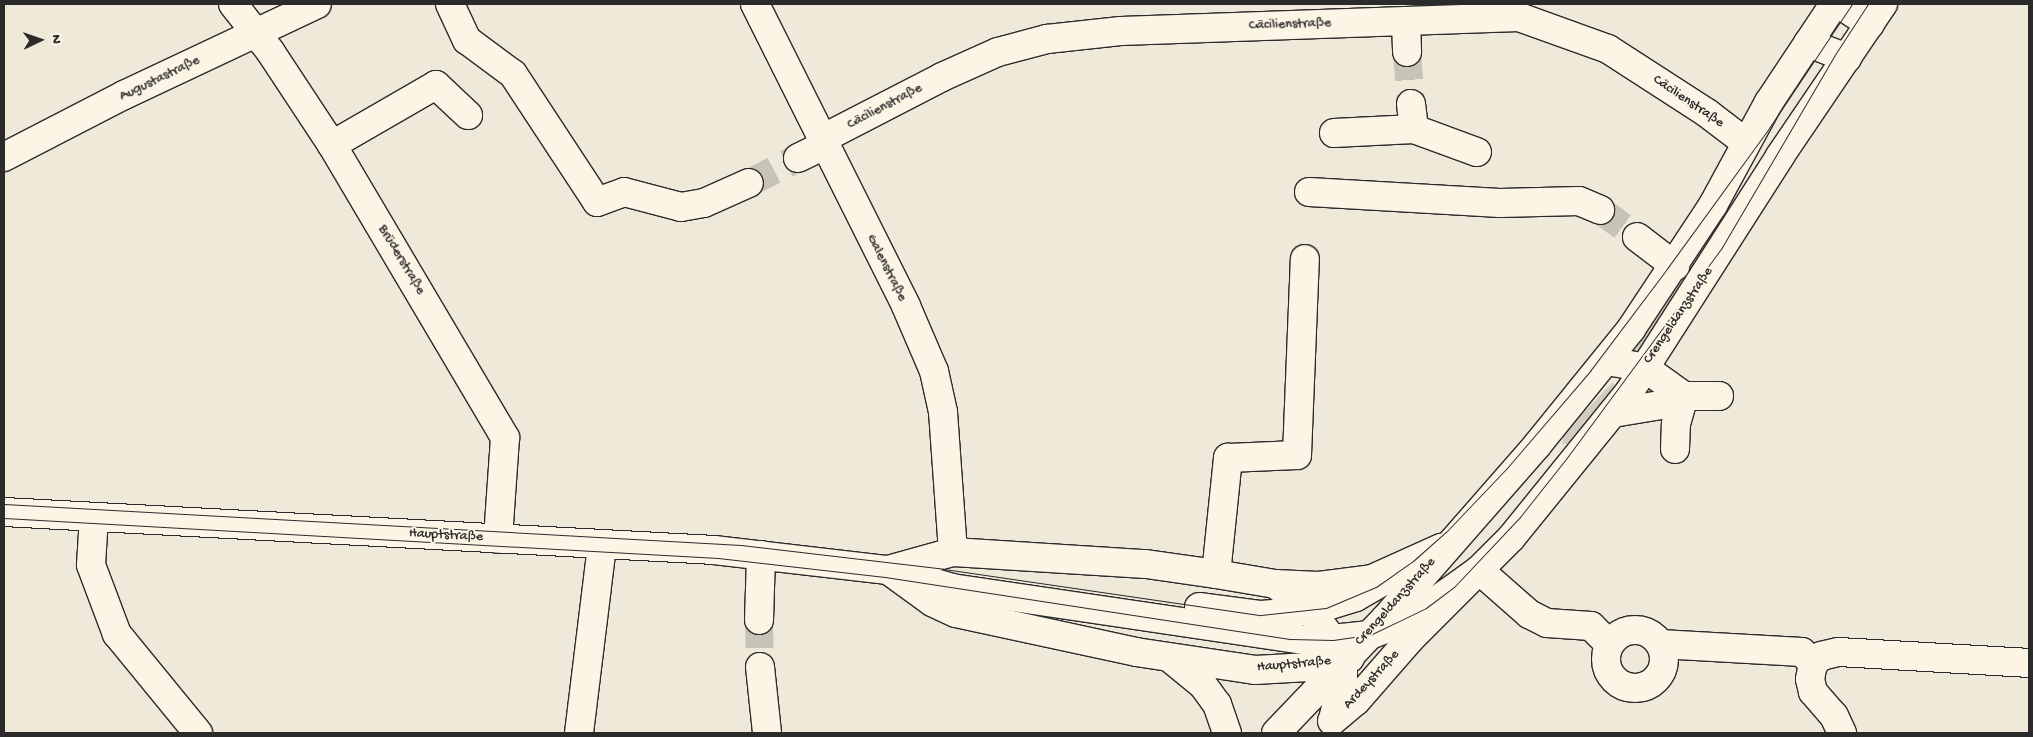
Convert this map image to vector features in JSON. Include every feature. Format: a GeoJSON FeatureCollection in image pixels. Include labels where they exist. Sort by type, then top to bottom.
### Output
{"type":"FeatureCollection","features":[{"type":"Feature","properties":{"kind":"main road","name":"Brüderstraße"},"geometry":{"type":"LineString","coordinates":[[233,4],[332,145],[504,438],[498,539]]}},
{"type":"Feature","properties":{"kind":"main road","name":"Augustastraße"},"geometry":{"type":"LineString","coordinates":[[4,157],[317,4]]}},
{"type":"Feature","properties":{"kind":"main road"},"geometry":{"type":"LineString","coordinates":[[450,4],[467,40],[513,74],[597,202],[624,192],[681,207],[704,203],[749,183]]}},
{"type":"Feature","properties":{"kind":"main road","name":"Galenstraße"},"geometry":{"type":"LineString","coordinates":[[755,4],[906,306],[934,371],[943,412],[953,552]]}},
{"type":"Feature","properties":{"kind":"main road","name":"Crengeldanzstraße"},"geometry":{"type":"LineString","coordinates":[[1338,650],[1370,635],[1607,360],[1675,266],[1717,199],[1745,142],[1834,4]]}},
{"type":"Feature","properties":{"kind":"main road"},"geometry":{"type":"LineString","coordinates":[[1839,4],[1877,14]]}},
{"type":"Feature","properties":{"kind":"main road","name":"Crengeldanzstraße"},"geometry":{"type":"LineString","coordinates":[[1338,650],[1410,639],[1511,538],[1612,413],[1645,368],[1780,156],[1877,14]]}},
{"type":"Feature","properties":{"kind":"main road","name":"Cäcilienstraße"},"geometry":{"type":"LineString","coordinates":[[798,158],[942,76],[998,52],[1047,39],[1121,31],[1519,17],[1608,48],[1707,113],[1745,142]]}},
{"type":"Feature","properties":{"kind":"main road"},"geometry":{"type":"LineString","coordinates":[[1406,21],[1407,52]]}},
{"type":"Feature","properties":{"kind":"main road"},"geometry":{"type":"LineString","coordinates":[[1808,43],[1848,58]]}},
{"type":"Feature","properties":{"kind":"main road"},"geometry":{"type":"LineString","coordinates":[[332,145],[436,85],[468,115]]}},
{"type":"Feature","properties":{"kind":"main road"},"geometry":{"type":"LineString","coordinates":[[1334,133],[1412,117],[1477,152]]}},
{"type":"Feature","properties":{"kind":"main road"},"geometry":{"type":"LineString","coordinates":[[1745,142],[1780,156]]}},
{"type":"Feature","properties":{"kind":"main road"},"geometry":{"type":"LineString","coordinates":[[1309,192],[1500,203],[1579,201],[1600,210]]}},
{"type":"Feature","properties":{"kind":"main road"},"geometry":{"type":"LineString","coordinates":[[1637,237],[1675,266]]}},
{"type":"Feature","properties":{"kind":"main road"},"geometry":{"type":"LineString","coordinates":[[1216,574],[1228,458],[1297,454],[1306,259]]}},
{"type":"Feature","properties":{"kind":"main road"},"geometry":{"type":"LineString","coordinates":[[1607,360],[1645,368],[1684,396]]}},
{"type":"Feature","properties":{"kind":"main road"},"geometry":{"type":"LineString","coordinates":[[1675,450],[1676,424],[1684,396]]}},
{"type":"Feature","properties":{"kind":"main road"},"geometry":{"type":"LineString","coordinates":[[1612,413],[1661,405],[1684,396],[1719,396]]}},
{"type":"Feature","properties":{"kind":"main road","name":"Hauptstraße"},"geometry":{"type":"LineString","coordinates":[[4,512],[602,545],[761,556],[888,570],[953,552],[1146,564],[1276,584],[1311,611],[1338,650],[1308,667],[1255,670],[1168,656],[1014,628],[956,613],[932,602],[888,570]]}},
{"type":"Feature","properties":{"kind":"main road"},"geometry":{"type":"LineString","coordinates":[[94,517],[91,565],[117,634],[198,733]]}},
{"type":"Feature","properties":{"kind":"main road"},"geometry":{"type":"LineString","coordinates":[[888,570],[944,569],[1261,614],[1311,611],[1356,598],[1456,536],[1466,556],[1479,570],[1530,614],[1547,623],[1591,626],[1609,644]]}},
{"type":"Feature","properties":{"kind":"main road"},"geometry":{"type":"LineString","coordinates":[[579,733],[602,545]]}},
{"type":"Feature","properties":{"kind":"main road"},"geometry":{"type":"LineString","coordinates":[[759,620],[761,556]]}},
{"type":"Feature","properties":{"kind":"main road"},"geometry":{"type":"LineString","coordinates":[[1276,584],[1355,583],[1372,579],[1413,561]]}},
{"type":"Feature","properties":{"kind":"main road"},"geometry":{"type":"LineString","coordinates":[[888,570],[952,588],[1291,639],[1338,650],[1313,694],[1276,733]]}},
{"type":"Feature","properties":{"kind":"main road"},"geometry":{"type":"LineString","coordinates":[[1370,635],[1426,608],[1479,570]]}},
{"type":"Feature","properties":{"kind":"main road"},"geometry":{"type":"LineString","coordinates":[[1639,630],[1655,637],[1660,644],[1664,662],[1657,679],[1641,688],[1632,688],[1614,681],[1609,673],[1606,654],[1609,644],[1622,632],[1639,630]]}},
{"type":"Feature","properties":{"kind":"main road"},"geometry":{"type":"LineString","coordinates":[[1291,639],[1304,652],[1313,694]]}},
{"type":"Feature","properties":{"kind":"main road","name":"Ardeystraße"},"geometry":{"type":"LineString","coordinates":[[1327,726],[1356,701],[1410,639]]}},
{"type":"Feature","properties":{"kind":"main road"},"geometry":{"type":"LineString","coordinates":[[1660,644],[1802,652],[1813,664]]}},
{"type":"Feature","properties":{"kind":"main road","name":"Ardeystraße"},"geometry":{"type":"LineString","coordinates":[[1327,726],[1342,689],[1338,650]]}},
{"type":"Feature","properties":{"kind":"main road"},"geometry":{"type":"LineString","coordinates":[[1842,733],[1834,716],[1813,692],[1810,679],[1813,664],[1821,656],[1839,652],[2029,663]]}},
{"type":"Feature","properties":{"kind":"main road"},"geometry":{"type":"LineString","coordinates":[[1168,656],[1203,685],[1217,704],[1227,733]]}},
{"type":"Feature","properties":{"kind":"main road"},"geometry":{"type":"LineString","coordinates":[[760,667],[767,733]]}},
{"type":"Feature","properties":{"kind":"shaded area"},"geometry":{"type":"Polygon","coordinates":[[[1717,230],[1640,354],[1632,353],[1715,231],[1717,230]]]}},
{"type":"Feature","properties":{"kind":"shaded area"},"geometry":{"type":"Polygon","coordinates":[[[1613,382],[1615,388],[1571,444],[1562,444],[1564,433],[1613,382]]]}},
{"type":"Feature","properties":{"kind":"tunnel"},"geometry":{"type":"LineString","coordinates":[[1407,52],[1411,104]]}},
{"type":"Feature","properties":{"kind":"tunnel"},"geometry":{"type":"LineString","coordinates":[[749,183],[798,158]]}},
{"type":"Feature","properties":{"kind":"tunnel"},"geometry":{"type":"LineString","coordinates":[[1600,210],[1637,237]]}},
{"type":"Feature","properties":{"kind":"tunnel"},"geometry":{"type":"LineString","coordinates":[[759,620],[760,667]]}},
{"type":"Feature","properties":{"kind":"tram line"},"geometry":{"type":"LineString","coordinates":[[4,504],[741,545],[944,569],[1261,615],[1326,608],[1376,587],[1413,561],[1447,531],[1507,468],[1590,371],[1666,270],[1767,131],[1852,4]]}},
{"type":"Feature","properties":{"kind":"tram line"},"geometry":{"type":"LineString","coordinates":[[4,518],[718,558],[885,577],[1291,639],[1333,640],[1370,635],[1426,608],[1455,586],[1520,517],[1566,459],[1721,249],[1836,53],[1868,4]]}}]}
